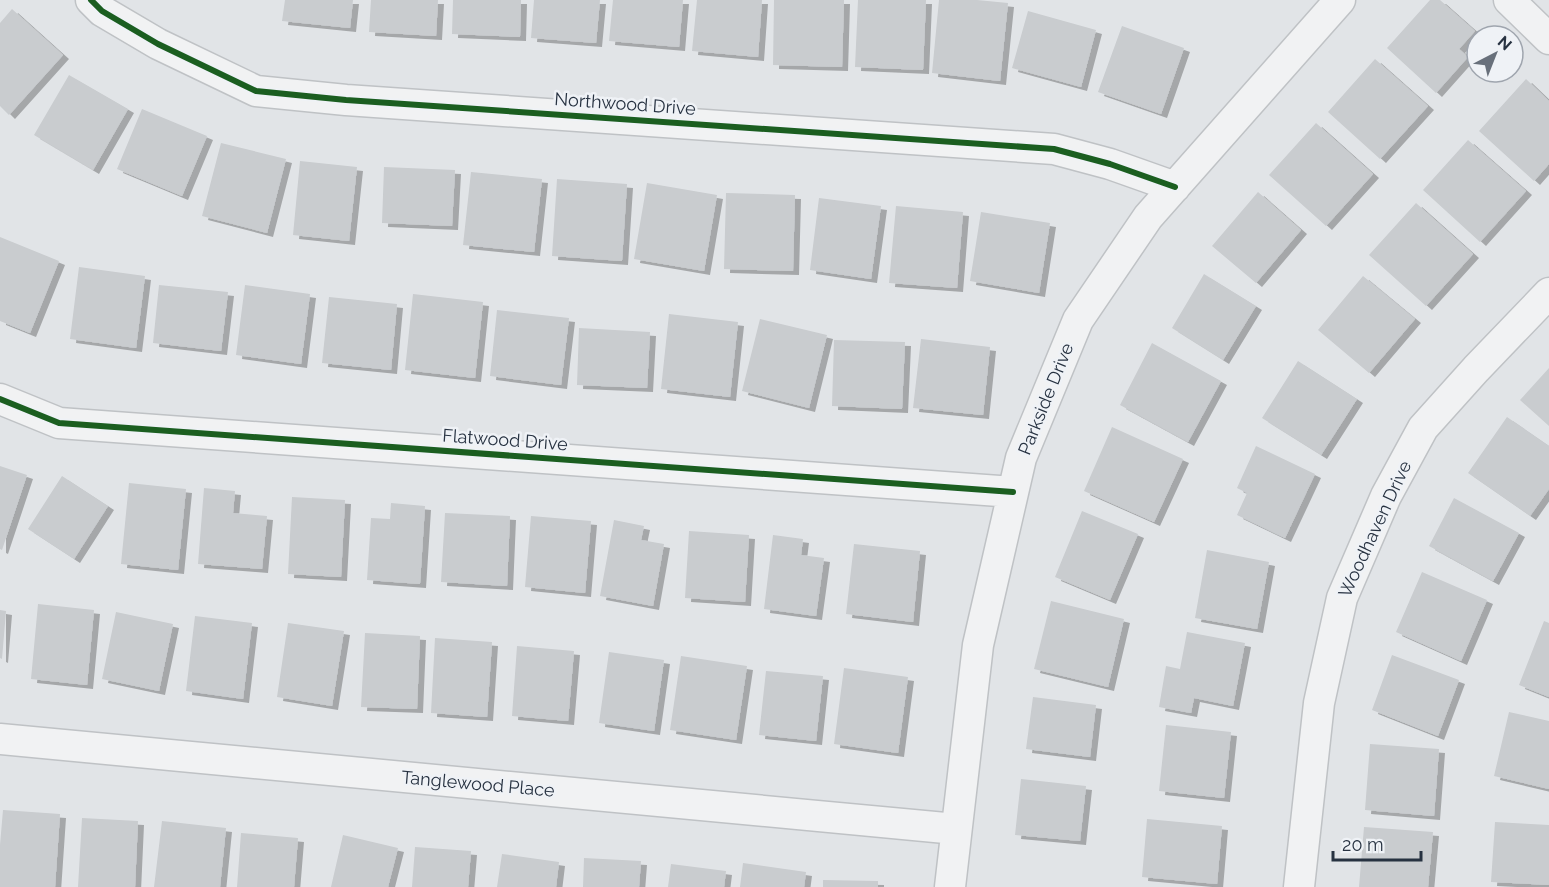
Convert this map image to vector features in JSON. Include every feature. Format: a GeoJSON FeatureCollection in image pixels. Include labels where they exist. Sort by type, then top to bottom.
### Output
{"type":"FeatureCollection","features":[{"type":"Feature","properties":{"kind":"street","name":"Northwood Drive"},"geometry":{"type":"LineString","coordinates":[[91,0],[102,11],[158,44],[256,91],[358,101],[1054,149],[1110,164],[1175,187]]}},
{"type":"Feature","properties":{"kind":"street","name":"Parkside Drive"},"geometry":{"type":"LineString","coordinates":[[950,887],[978,645],[1012,492],[1021,458],[1078,320],[1148,217],[1340,0]]}},
{"type":"Feature","properties":{"kind":"street"},"geometry":{"type":"LineString","coordinates":[[1509,0],[1549,39]]}},
{"type":"Feature","properties":{"kind":"street","name":"Woodhaven Drive"},"geometry":{"type":"LineString","coordinates":[[1299,887],[1319,703],[1342,598],[1386,496],[1423,428],[1549,293]]}},
{"type":"Feature","properties":{"kind":"street","name":"Flatwood Drive"},"geometry":{"type":"LineString","coordinates":[[0,399],[59,423],[1012,492]]}},
{"type":"Feature","properties":{"kind":"street","name":"Tanglewood Place"},"geometry":{"type":"LineString","coordinates":[[0,740],[956,829]]}},
{"type":"Feature","properties":{"kind":"building"},"geometry":{"type":"Polygon","coordinates":[[[285,0],[353,0],[350,28],[282,21],[285,0]]]}},
{"type":"Feature","properties":{"kind":"building"},"geometry":{"type":"Polygon","coordinates":[[[371,0],[438,0],[436,36],[369,32],[371,0]]]}},
{"type":"Feature","properties":{"kind":"building"},"geometry":{"type":"Polygon","coordinates":[[[453,0],[521,0],[520,37],[452,34],[453,0]]]}},
{"type":"Feature","properties":{"kind":"building"},"geometry":{"type":"Polygon","coordinates":[[[534,0],[600,0],[596,43],[531,38],[534,0]]]}},
{"type":"Feature","properties":{"kind":"building"},"geometry":{"type":"Polygon","coordinates":[[[613,0],[683,0],[679,47],[609,41],[613,0]]]}},
{"type":"Feature","properties":{"kind":"building"},"geometry":{"type":"Polygon","coordinates":[[[697,0],[762,0],[758,57],[692,51],[697,0]]]}},
{"type":"Feature","properties":{"kind":"building"},"geometry":{"type":"Polygon","coordinates":[[[774,0],[844,0],[842,67],[773,65],[774,0]]]}},
{"type":"Feature","properties":{"kind":"building"},"geometry":{"type":"Polygon","coordinates":[[[858,0],[926,0],[923,70],[855,67],[858,0]]]}},
{"type":"Feature","properties":{"kind":"building"},"geometry":{"type":"Polygon","coordinates":[[[939,0],[1008,3],[1000,81],[932,73],[939,0]]]}},
{"type":"Feature","properties":{"kind":"building"},"geometry":{"type":"Polygon","coordinates":[[[1430,0],[1440,0],[1467,24],[1465,24],[1465,42],[1459,49],[1465,54],[1465,60],[1436,93],[1387,48],[1430,0]]]}},
{"type":"Feature","properties":{"kind":"building"},"geometry":{"type":"Polygon","coordinates":[[[12,9],[63,55],[9,115],[0,106],[0,23],[12,9]]]}},
{"type":"Feature","properties":{"kind":"building"},"geometry":{"type":"Polygon","coordinates":[[[1028,11],[1096,30],[1081,87],[1012,68],[1028,11]]]}},
{"type":"Feature","properties":{"kind":"building"},"geometry":{"type":"Polygon","coordinates":[[[1122,26],[1184,48],[1161,114],[1098,92],[1122,26]]]}},
{"type":"Feature","properties":{"kind":"building"},"geometry":{"type":"Polygon","coordinates":[[[1375,59],[1428,106],[1380,159],[1328,112],[1375,59]]]}},
{"type":"Feature","properties":{"kind":"building"},"geometry":{"type":"Polygon","coordinates":[[[69,75],[128,109],[93,170],[34,135],[69,75]]]}},
{"type":"Feature","properties":{"kind":"building"},"geometry":{"type":"Polygon","coordinates":[[[1525,80],[1549,101],[1549,164],[1534,181],[1479,131],[1521,84],[1525,84],[1525,80]]]}},
{"type":"Feature","properties":{"kind":"building"},"geometry":{"type":"Polygon","coordinates":[[[142,109],[207,136],[182,196],[117,169],[142,109]]]}},
{"type":"Feature","properties":{"kind":"building"},"geometry":{"type":"Polygon","coordinates":[[[1316,123],[1373,174],[1326,226],[1269,175],[1316,123]]]}},
{"type":"Feature","properties":{"kind":"building"},"geometry":{"type":"Polygon","coordinates":[[[1468,140],[1526,191],[1480,242],[1423,190],[1468,140]]]}},
{"type":"Feature","properties":{"kind":"building"},"geometry":{"type":"Polygon","coordinates":[[[221,143],[286,159],[267,233],[202,216],[221,143]]]}},
{"type":"Feature","properties":{"kind":"building"},"geometry":{"type":"Polygon","coordinates":[[[300,161],[357,167],[349,241],[293,235],[300,161]]]}},
{"type":"Feature","properties":{"kind":"building"},"geometry":{"type":"Polygon","coordinates":[[[384,167],[455,170],[452,226],[382,223],[384,167]]]}},
{"type":"Feature","properties":{"kind":"building"},"geometry":{"type":"Polygon","coordinates":[[[471,172],[542,179],[534,252],[463,245],[471,172]]]}},
{"type":"Feature","properties":{"kind":"building"},"geometry":{"type":"Polygon","coordinates":[[[557,179],[627,184],[622,261],[552,256],[557,179]]]}},
{"type":"Feature","properties":{"kind":"building"},"geometry":{"type":"Polygon","coordinates":[[[647,183],[717,195],[704,271],[634,259],[647,183]]]}},
{"type":"Feature","properties":{"kind":"building"},"geometry":{"type":"Polygon","coordinates":[[[1258,192],[1301,230],[1256,283],[1212,246],[1258,192]]]}},
{"type":"Feature","properties":{"kind":"building"},"geometry":{"type":"Polygon","coordinates":[[[726,193],[795,195],[793,271],[724,269],[726,193]]]}},
{"type":"Feature","properties":{"kind":"building"},"geometry":{"type":"Polygon","coordinates":[[[819,198],[881,206],[871,279],[810,270],[819,198]]]}},
{"type":"Feature","properties":{"kind":"building"},"geometry":{"type":"Polygon","coordinates":[[[1416,203],[1473,254],[1426,306],[1369,255],[1416,203]]]}},
{"type":"Feature","properties":{"kind":"building"},"geometry":{"type":"Polygon","coordinates":[[[896,206],[963,212],[957,288],[889,283],[896,206]]]}},
{"type":"Feature","properties":{"kind":"building"},"geometry":{"type":"Polygon","coordinates":[[[981,212],[1050,223],[1039,293],[970,281],[981,212]]]}},
{"type":"Feature","properties":{"kind":"building"},"geometry":{"type":"Polygon","coordinates":[[[0,237],[59,261],[30,333],[0,321],[0,237]]]}},
{"type":"Feature","properties":{"kind":"building"},"geometry":{"type":"Polygon","coordinates":[[[79,267],[145,276],[136,348],[70,339],[79,267]]]}},
{"type":"Feature","properties":{"kind":"building"},"geometry":{"type":"Polygon","coordinates":[[[1204,274],[1256,306],[1223,360],[1172,328],[1204,274]]]}},
{"type":"Feature","properties":{"kind":"building"},"geometry":{"type":"Polygon","coordinates":[[[1363,276],[1415,319],[1369,373],[1318,330],[1363,276]]]}},
{"type":"Feature","properties":{"kind":"building"},"geometry":{"type":"Polygon","coordinates":[[[159,285],[228,292],[221,351],[153,343],[159,285]]]}},
{"type":"Feature","properties":{"kind":"building"},"geometry":{"type":"Polygon","coordinates":[[[245,285],[310,294],[301,364],[236,355],[245,285]]]}},
{"type":"Feature","properties":{"kind":"building"},"geometry":{"type":"Polygon","coordinates":[[[413,294],[483,302],[475,378],[405,370],[413,294]]]}},
{"type":"Feature","properties":{"kind":"building"},"geometry":{"type":"Polygon","coordinates":[[[329,297],[397,304],[391,370],[322,363],[329,297]]]}},
{"type":"Feature","properties":{"kind":"building"},"geometry":{"type":"Polygon","coordinates":[[[497,310],[569,318],[561,385],[490,376],[497,310]]]}},
{"type":"Feature","properties":{"kind":"building"},"geometry":{"type":"Polygon","coordinates":[[[669,314],[738,322],[730,397],[661,389],[669,314]]]}},
{"type":"Feature","properties":{"kind":"building"},"geometry":{"type":"Polygon","coordinates":[[[760,319],[827,335],[809,408],[742,391],[760,319]]]}},
{"type":"Feature","properties":{"kind":"building"},"geometry":{"type":"Polygon","coordinates":[[[579,328],[650,332],[647,388],[577,385],[579,328]]]}},
{"type":"Feature","properties":{"kind":"building"},"geometry":{"type":"Polygon","coordinates":[[[921,339],[990,347],[983,415],[913,408],[921,339]]]}},
{"type":"Feature","properties":{"kind":"building"},"geometry":{"type":"Polygon","coordinates":[[[834,340],[905,342],[902,409],[832,406],[834,340]]]}},
{"type":"Feature","properties":{"kind":"building"},"geometry":{"type":"Polygon","coordinates":[[[1152,343],[1221,381],[1188,442],[1120,405],[1152,343]]]}},
{"type":"Feature","properties":{"kind":"building"},"geometry":{"type":"Polygon","coordinates":[[[1298,361],[1357,399],[1321,455],[1262,418],[1298,361]]]}},
{"type":"Feature","properties":{"kind":"building"},"geometry":{"type":"Polygon","coordinates":[[[1549,368],[1549,426],[1520,400],[1549,368]]]}},
{"type":"Feature","properties":{"kind":"building"},"geometry":{"type":"Polygon","coordinates":[[[1507,417],[1549,446],[1549,489],[1530,516],[1468,473],[1507,417]]]}},
{"type":"Feature","properties":{"kind":"building"},"geometry":{"type":"Polygon","coordinates":[[[1112,427],[1183,459],[1154,522],[1084,491],[1112,427]]]}},
{"type":"Feature","properties":{"kind":"building"},"geometry":{"type":"Polygon","coordinates":[[[1256,446],[1315,474],[1285,538],[1237,515],[1247,493],[1237,488],[1256,446]]]}},
{"type":"Feature","properties":{"kind":"building"},"geometry":{"type":"Polygon","coordinates":[[[0,466],[27,475],[2,550],[0,549],[0,466]]]}},
{"type":"Feature","properties":{"kind":"building"},"geometry":{"type":"Polygon","coordinates":[[[62,476],[108,506],[74,559],[28,529],[62,476]]]}},
{"type":"Feature","properties":{"kind":"building"},"geometry":{"type":"Polygon","coordinates":[[[129,483],[186,489],[178,570],[121,564],[129,483]]]}},
{"type":"Feature","properties":{"kind":"building"},"geometry":{"type":"Polygon","coordinates":[[[204,488],[235,491],[233,513],[267,516],[262,569],[198,564],[204,488]]]}},
{"type":"Feature","properties":{"kind":"building"},"geometry":{"type":"Polygon","coordinates":[[[292,497],[345,500],[341,577],[288,574],[292,497]]]}},
{"type":"Feature","properties":{"kind":"building"},"geometry":{"type":"Polygon","coordinates":[[[1454,498],[1519,533],[1493,581],[1429,546],[1454,498]]]}},
{"type":"Feature","properties":{"kind":"building"},"geometry":{"type":"Polygon","coordinates":[[[391,503],[425,506],[420,584],[367,580],[371,518],[390,519],[391,503]]]}},
{"type":"Feature","properties":{"kind":"building"},"geometry":{"type":"Polygon","coordinates":[[[1082,511],[1138,534],[1110,600],[1055,577],[1082,511]]]}},
{"type":"Feature","properties":{"kind":"building"},"geometry":{"type":"Polygon","coordinates":[[[445,513],[510,516],[507,586],[441,582],[445,513]]]}},
{"type":"Feature","properties":{"kind":"building"},"geometry":{"type":"Polygon","coordinates":[[[531,516],[591,521],[585,593],[525,587],[531,516]]]}},
{"type":"Feature","properties":{"kind":"building"},"geometry":{"type":"Polygon","coordinates":[[[614,520],[644,526],[641,540],[664,544],[653,606],[600,596],[614,520]]]}},
{"type":"Feature","properties":{"kind":"building"},"geometry":{"type":"Polygon","coordinates":[[[689,531],[749,535],[745,602],[685,598],[689,531]]]}},
{"type":"Feature","properties":{"kind":"building"},"geometry":{"type":"Polygon","coordinates":[[[773,535],[803,539],[801,555],[824,558],[816,616],[764,609],[773,535]]]}},
{"type":"Feature","properties":{"kind":"building"},"geometry":{"type":"Polygon","coordinates":[[[854,544],[920,551],[913,622],[846,614],[854,544]]]}},
{"type":"Feature","properties":{"kind":"building"},"geometry":{"type":"Polygon","coordinates":[[[1207,550],[1269,562],[1257,629],[1195,618],[1207,550]]]}},
{"type":"Feature","properties":{"kind":"building"},"geometry":{"type":"Polygon","coordinates":[[[1422,572],[1487,600],[1461,661],[1396,632],[1422,572]]]}},
{"type":"Feature","properties":{"kind":"building"},"geometry":{"type":"Polygon","coordinates":[[[1051,601],[1124,619],[1108,687],[1034,669],[1051,601]]]}},
{"type":"Feature","properties":{"kind":"building"},"geometry":{"type":"Polygon","coordinates":[[[38,604],[94,610],[87,685],[31,679],[38,604]]]}},
{"type":"Feature","properties":{"kind":"building"},"geometry":{"type":"Polygon","coordinates":[[[0,610],[6,611],[2,659],[0,658],[0,610]]]}},
{"type":"Feature","properties":{"kind":"building"},"geometry":{"type":"Polygon","coordinates":[[[116,612],[173,624],[159,691],[102,679],[116,612]]]}},
{"type":"Feature","properties":{"kind":"building"},"geometry":{"type":"Polygon","coordinates":[[[195,616],[252,623],[243,699],[186,691],[195,616]]]}},
{"type":"Feature","properties":{"kind":"building"},"geometry":{"type":"Polygon","coordinates":[[[1544,621],[1549,623],[1549,697],[1519,685],[1544,621]]]}},
{"type":"Feature","properties":{"kind":"building"},"geometry":{"type":"Polygon","coordinates":[[[288,623],[344,631],[332,706],[277,697],[288,623]]]}},
{"type":"Feature","properties":{"kind":"building"},"geometry":{"type":"Polygon","coordinates":[[[1187,632],[1245,643],[1233,706],[1194,698],[1191,713],[1159,707],[1166,666],[1180,669],[1187,632]]]}},
{"type":"Feature","properties":{"kind":"building"},"geometry":{"type":"Polygon","coordinates":[[[365,633],[420,636],[417,709],[361,707],[365,633]]]}},
{"type":"Feature","properties":{"kind":"building"},"geometry":{"type":"Polygon","coordinates":[[[435,638],[492,642],[487,717],[431,713],[435,638]]]}},
{"type":"Feature","properties":{"kind":"building"},"geometry":{"type":"Polygon","coordinates":[[[517,646],[574,651],[568,721],[512,716],[517,646]]]}},
{"type":"Feature","properties":{"kind":"building"},"geometry":{"type":"Polygon","coordinates":[[[609,652],[664,660],[654,731],[599,723],[609,652]]]}},
{"type":"Feature","properties":{"kind":"building"},"geometry":{"type":"Polygon","coordinates":[[[1392,655],[1459,680],[1438,736],[1372,710],[1392,655]]]}},
{"type":"Feature","properties":{"kind":"building"},"geometry":{"type":"Polygon","coordinates":[[[681,656],[747,666],[736,740],[670,730],[681,656]]]}},
{"type":"Feature","properties":{"kind":"building"},"geometry":{"type":"Polygon","coordinates":[[[844,668],[908,677],[898,753],[834,744],[844,668]]]}},
{"type":"Feature","properties":{"kind":"building"},"geometry":{"type":"Polygon","coordinates":[[[766,671],[823,676],[816,741],[759,735],[766,671]]]}},
{"type":"Feature","properties":{"kind":"building"},"geometry":{"type":"Polygon","coordinates":[[[1033,697],[1096,705],[1090,757],[1026,749],[1033,697]]]}},
{"type":"Feature","properties":{"kind":"building"},"geometry":{"type":"Polygon","coordinates":[[[1509,712],[1549,721],[1549,789],[1494,776],[1509,712]]]}},
{"type":"Feature","properties":{"kind":"building"},"geometry":{"type":"Polygon","coordinates":[[[1166,725],[1231,732],[1224,798],[1159,791],[1166,725]]]}},
{"type":"Feature","properties":{"kind":"building"},"geometry":{"type":"Polygon","coordinates":[[[1370,744],[1439,749],[1434,816],[1365,810],[1370,744]]]}},
{"type":"Feature","properties":{"kind":"building"},"geometry":{"type":"Polygon","coordinates":[[[1021,779],[1086,786],[1080,841],[1015,835],[1021,779]]]}},
{"type":"Feature","properties":{"kind":"building"},"geometry":{"type":"Polygon","coordinates":[[[3,810],[60,814],[55,887],[0,887],[3,810]]]}},
{"type":"Feature","properties":{"kind":"building"},"geometry":{"type":"Polygon","coordinates":[[[82,818],[138,821],[135,887],[78,887],[82,818]]]}},
{"type":"Feature","properties":{"kind":"building"},"geometry":{"type":"Polygon","coordinates":[[[1147,819],[1222,826],[1217,884],[1142,877],[1147,819]]]}},
{"type":"Feature","properties":{"kind":"building"},"geometry":{"type":"Polygon","coordinates":[[[162,821],[226,828],[220,887],[154,887],[162,821]]]}},
{"type":"Feature","properties":{"kind":"building"},"geometry":{"type":"Polygon","coordinates":[[[1495,822],[1549,825],[1549,885],[1491,882],[1495,822]]]}},
{"type":"Feature","properties":{"kind":"building"},"geometry":{"type":"Polygon","coordinates":[[[1364,827],[1433,832],[1428,887],[1359,887],[1364,827]]]}},
{"type":"Feature","properties":{"kind":"building"},"geometry":{"type":"Polygon","coordinates":[[[241,833],[298,838],[294,887],[237,887],[241,833]]]}},
{"type":"Feature","properties":{"kind":"building"},"geometry":{"type":"Polygon","coordinates":[[[343,835],[398,848],[388,887],[331,887],[343,835]]]}},
{"type":"Feature","properties":{"kind":"building"},"geometry":{"type":"Polygon","coordinates":[[[415,847],[471,851],[468,887],[412,887],[415,847]]]}},
{"type":"Feature","properties":{"kind":"building"},"geometry":{"type":"Polygon","coordinates":[[[502,854],[559,862],[556,887],[497,887],[502,854]]]}},
{"type":"Feature","properties":{"kind":"building"},"geometry":{"type":"Polygon","coordinates":[[[584,858],[641,861],[639,887],[583,887],[584,858]]]}},
{"type":"Feature","properties":{"kind":"building"},"geometry":{"type":"Polygon","coordinates":[[[743,863],[806,872],[804,887],[740,887],[743,863]]]}},
{"type":"Feature","properties":{"kind":"building"},"geometry":{"type":"Polygon","coordinates":[[[671,864],[726,871],[724,887],[668,887],[671,864]]]}},
{"type":"Feature","properties":{"kind":"building"},"geometry":{"type":"Polygon","coordinates":[[[823,880],[878,881],[878,887],[823,887],[823,880]]]}},
{"type":"Feature","properties":{"kind":"cycle path"},"geometry":{"type":"LineString","coordinates":[[91,0],[102,11],[158,44],[256,91],[346,100],[1054,149],[1110,164],[1175,187]]}},
{"type":"Feature","properties":{"kind":"cycle path"},"geometry":{"type":"LineString","coordinates":[[0,399],[59,423],[1013,492]]}}]}
